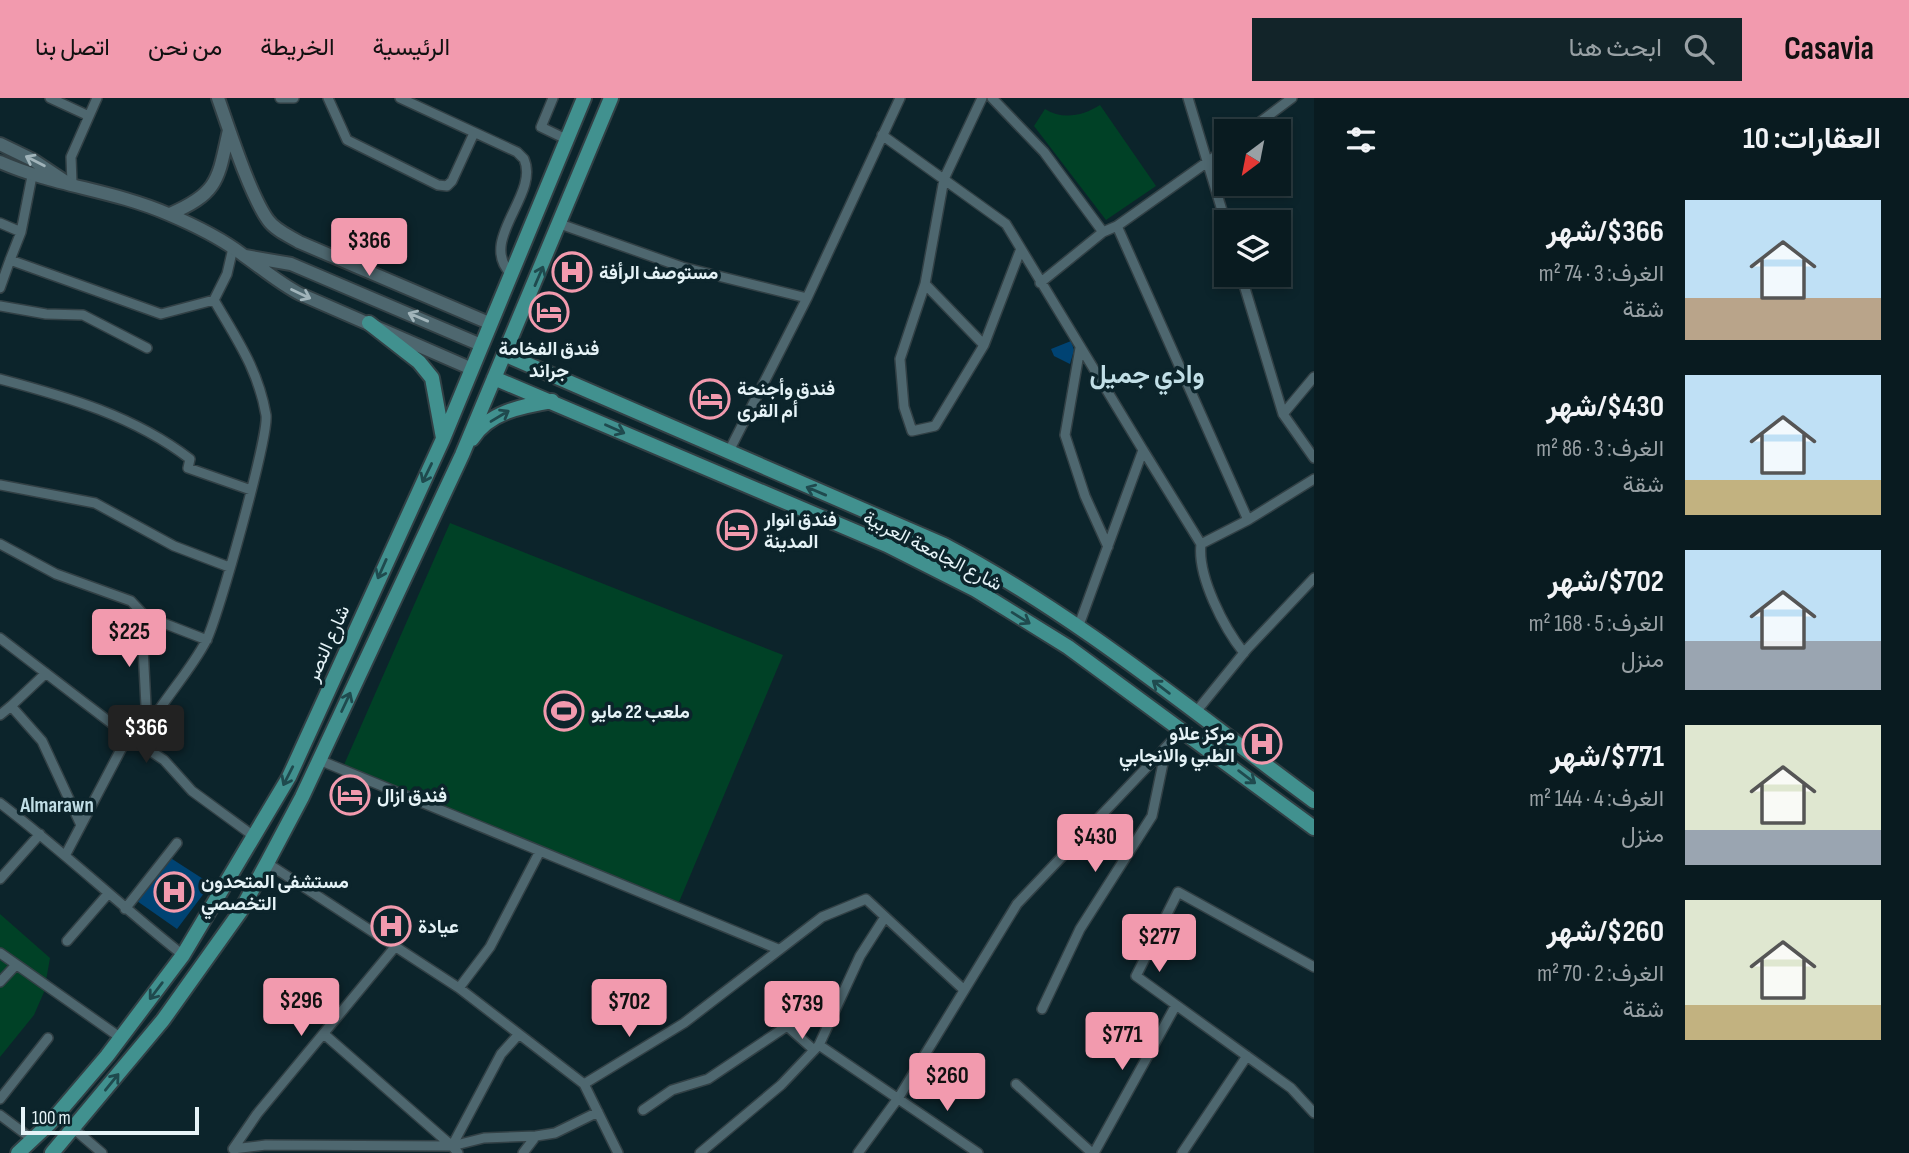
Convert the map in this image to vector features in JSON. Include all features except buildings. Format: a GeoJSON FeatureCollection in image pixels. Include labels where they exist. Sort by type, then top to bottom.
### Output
{"type":"FeatureCollection","features":[{"type":"Feature","properties":{"kind":"main road"},"geometry":{"type":"LineString","coordinates":[[52,1153],[163,1020],[240,912],[267,863],[319,760],[462,455],[513,339],[611,98]]}},
{"type":"Feature","properties":{"kind":"main road","name":"شارع النصر"},"geometry":{"type":"LineString","coordinates":[[18,1153],[121,1038],[183,956],[289,777],[443,439],[582,102]]}},
{"type":"Feature","properties":{"kind":"main road"},"geometry":{"type":"LineString","coordinates":[[582,102],[582,115],[594,121],[604,114]]}},
{"type":"Feature","properties":{"kind":"main road"},"geometry":{"type":"LineString","coordinates":[[568,140],[579,141],[590,148]]}},
{"type":"Feature","properties":{"kind":"main road"},"geometry":{"type":"LineString","coordinates":[[369,323],[419,362],[432,378],[443,439]]}},
{"type":"Feature","properties":{"kind":"main road"},"geometry":{"type":"LineString","coordinates":[[513,339],[523,351],[563,380]]}},
{"type":"Feature","properties":{"kind":"main road","name":"شارع الجامعة العربية"},"geometry":{"type":"LineString","coordinates":[[506,355],[944,545],[988,568],[1079,625],[1314,802]]}},
{"type":"Feature","properties":{"kind":"main road","name":"شارع الجامعة العربية"},"geometry":{"type":"LineString","coordinates":[[495,378],[887,545],[976,590],[1068,648],[1184,729],[1314,828]]}},
{"type":"Feature","properties":{"kind":"main road"},"geometry":{"type":"LineString","coordinates":[[462,455],[477,432],[496,417],[510,410],[553,401]]}},
{"type":"Feature","properties":{"kind":"main road"},"geometry":{"type":"LineString","coordinates":[[410,507],[418,514],[434,516]]}},
{"type":"Feature","properties":{"kind":"main road"},"geometry":{"type":"LineString","coordinates":[[397,535],[411,535],[420,546]]}},
{"type":"Feature","properties":{"kind":"street"},"geometry":{"type":"LineString","coordinates":[[50,98],[89,116]]}},
{"type":"Feature","properties":{"kind":"street"},"geometry":{"type":"LineString","coordinates":[[69,182],[71,157],[97,98]]}},
{"type":"Feature","properties":{"kind":"street"},"geometry":{"type":"LineString","coordinates":[[218,98],[267,219],[275,227],[299,242],[489,323]]}},
{"type":"Feature","properties":{"kind":"street"},"geometry":{"type":"LineString","coordinates":[[280,98],[295,98]]}},
{"type":"Feature","properties":{"kind":"street"},"geometry":{"type":"LineString","coordinates":[[328,98],[347,140],[438,184],[447,186],[452,181],[474,133]]}},
{"type":"Feature","properties":{"kind":"street"},"geometry":{"type":"LineString","coordinates":[[400,98],[517,152],[526,163],[525,179],[501,248],[502,261],[511,274]]}},
{"type":"Feature","properties":{"kind":"street"},"geometry":{"type":"LineString","coordinates":[[553,98],[541,127],[568,140]]}},
{"type":"Feature","properties":{"kind":"street"},"geometry":{"type":"LineString","coordinates":[[728,453],[807,298],[900,98]]}},
{"type":"Feature","properties":{"kind":"street"},"geometry":{"type":"LineString","coordinates":[[982,98],[944,179],[925,284],[900,359],[904,407],[912,431],[935,426],[984,345],[1020,251]]}},
{"type":"Feature","properties":{"kind":"street"},"geometry":{"type":"LineString","coordinates":[[992,98],[1044,152],[1103,232]]}},
{"type":"Feature","properties":{"kind":"street"},"geometry":{"type":"LineString","coordinates":[[1188,98],[1222,210]]}},
{"type":"Feature","properties":{"kind":"street"},"geometry":{"type":"LineString","coordinates":[[1264,119],[1292,98]]}},
{"type":"Feature","properties":{"kind":"street"},"geometry":{"type":"LineString","coordinates":[[170,215],[190,206],[212,189],[219,175],[229,130]]}},
{"type":"Feature","properties":{"kind":"street"},"geometry":{"type":"LineString","coordinates":[[882,135],[1006,224],[1201,544],[1199,558],[1213,597],[1228,634],[1244,653]]}},
{"type":"Feature","properties":{"kind":"street"},"geometry":{"type":"LineString","coordinates":[[0,144],[69,182]]}},
{"type":"Feature","properties":{"kind":"street"},"geometry":{"type":"LineString","coordinates":[[1040,283],[1103,232],[1117,226],[1214,157]]}},
{"type":"Feature","properties":{"kind":"street"},"geometry":{"type":"LineString","coordinates":[[0,162],[32,176],[69,182],[122,196],[170,215],[233,248],[287,287],[472,369]]}},
{"type":"Feature","properties":{"kind":"street"},"geometry":{"type":"LineString","coordinates":[[0,288],[2,271],[10,260],[21,232],[32,176]]}},
{"type":"Feature","properties":{"kind":"street"},"geometry":{"type":"LineString","coordinates":[[0,223],[21,232]]}},
{"type":"Feature","properties":{"kind":"street"},"geometry":{"type":"LineString","coordinates":[[560,225],[682,267],[807,298]]}},
{"type":"Feature","properties":{"kind":"street"},"geometry":{"type":"LineString","coordinates":[[1117,226],[1248,520]]}},
{"type":"Feature","properties":{"kind":"street"},"geometry":{"type":"LineString","coordinates":[[214,300],[226,274],[233,248]]}},
{"type":"Feature","properties":{"kind":"street"},"geometry":{"type":"LineString","coordinates":[[245,256],[291,264],[481,345]]}},
{"type":"Feature","properties":{"kind":"street"},"geometry":{"type":"LineString","coordinates":[[10,260],[162,314],[214,300]]}},
{"type":"Feature","properties":{"kind":"street"},"geometry":{"type":"LineString","coordinates":[[925,284],[984,345]]}},
{"type":"Feature","properties":{"kind":"street"},"geometry":{"type":"LineString","coordinates":[[1245,287],[1283,414],[1314,458]]}},
{"type":"Feature","properties":{"kind":"street"},"geometry":{"type":"LineString","coordinates":[[140,744],[147,726],[207,640],[251,490],[267,419],[255,369],[214,300]]}},
{"type":"Feature","properties":{"kind":"street"},"geometry":{"type":"LineString","coordinates":[[0,306],[46,314],[83,316],[147,348]]}},
{"type":"Feature","properties":{"kind":"street"},"geometry":{"type":"LineString","coordinates":[[1080,348],[1065,435],[1085,496],[1108,547]]}},
{"type":"Feature","properties":{"kind":"street"},"geometry":{"type":"LineString","coordinates":[[1283,414],[1314,377]]}},
{"type":"Feature","properties":{"kind":"street"},"geometry":{"type":"LineString","coordinates":[[0,379],[106,411],[160,436],[190,459],[188,468],[251,490]]}},
{"type":"Feature","properties":{"kind":"street"},"geometry":{"type":"LineString","coordinates":[[1079,625],[1143,450]]}},
{"type":"Feature","properties":{"kind":"street"},"geometry":{"type":"LineString","coordinates":[[1201,544],[1248,520],[1314,479]]}},
{"type":"Feature","properties":{"kind":"street"},"geometry":{"type":"LineString","coordinates":[[0,485],[95,503],[174,546],[229,567]]}},
{"type":"Feature","properties":{"kind":"street"},"geometry":{"type":"LineString","coordinates":[[0,544],[56,574],[131,601],[145,616],[207,640]]}},
{"type":"Feature","properties":{"kind":"street"},"geometry":{"type":"LineString","coordinates":[[1195,713],[1244,653],[1314,578]]}},
{"type":"Feature","properties":{"kind":"street"},"geometry":{"type":"LineString","coordinates":[[145,616],[142,628],[147,726]]}},
{"type":"Feature","properties":{"kind":"street"},"geometry":{"type":"LineString","coordinates":[[0,638],[128,736],[164,760],[192,791],[255,837]]}},
{"type":"Feature","properties":{"kind":"street"},"geometry":{"type":"LineString","coordinates":[[0,715],[46,673]]}},
{"type":"Feature","properties":{"kind":"street"},"geometry":{"type":"LineString","coordinates":[[11,706],[42,741],[81,825]]}},
{"type":"Feature","properties":{"kind":"street"},"geometry":{"type":"LineString","coordinates":[[858,1153],[899,1097],[1017,904],[1184,729]]}},
{"type":"Feature","properties":{"kind":"street"},"geometry":{"type":"LineString","coordinates":[[66,854],[128,736]]}},
{"type":"Feature","properties":{"kind":"street"},"geometry":{"type":"LineString","coordinates":[[1042,1009],[1080,929],[1152,816],[1167,747]]}},
{"type":"Feature","properties":{"kind":"street"},"geometry":{"type":"LineString","coordinates":[[319,760],[539,853],[778,949]]}},
{"type":"Feature","properties":{"kind":"street"},"geometry":{"type":"LineString","coordinates":[[0,803],[66,854],[107,895],[183,956]]}},
{"type":"Feature","properties":{"kind":"street"},"geometry":{"type":"LineString","coordinates":[[0,879],[40,834]]}},
{"type":"Feature","properties":{"kind":"street"},"geometry":{"type":"LineString","coordinates":[[125,909],[177,843]]}},
{"type":"Feature","properties":{"kind":"street"},"geometry":{"type":"LineString","coordinates":[[459,988],[490,947],[539,853]]}},
{"type":"Feature","properties":{"kind":"street"},"geometry":{"type":"LineString","coordinates":[[267,863],[459,988],[584,1084],[618,1153]]}},
{"type":"Feature","properties":{"kind":"street"},"geometry":{"type":"LineString","coordinates":[[1314,967],[1178,892],[1136,976],[1291,1087],[1314,1113]]}},
{"type":"Feature","properties":{"kind":"street"},"geometry":{"type":"LineString","coordinates":[[67,941],[107,895]]}},
{"type":"Feature","properties":{"kind":"street"},"geometry":{"type":"LineString","coordinates":[[584,1084],[684,1023],[822,917],[866,899],[963,989]]}},
{"type":"Feature","properties":{"kind":"street"},"geometry":{"type":"LineString","coordinates":[[700,1153],[782,1085],[816,1047],[860,956],[885,916]]}},
{"type":"Feature","properties":{"kind":"street"},"geometry":{"type":"LineString","coordinates":[[232,1151],[257,1114],[396,947]]}},
{"type":"Feature","properties":{"kind":"street"},"geometry":{"type":"LineString","coordinates":[[0,953],[121,1038]]}},
{"type":"Feature","properties":{"kind":"street"},"geometry":{"type":"LineString","coordinates":[[0,982],[15,966]]}},
{"type":"Feature","properties":{"kind":"street"},"geometry":{"type":"LineString","coordinates":[[1016,1084],[1093,1153],[1176,1005]]}},
{"type":"Feature","properties":{"kind":"street"},"geometry":{"type":"LineString","coordinates":[[643,1110],[672,1090],[708,1079],[787,1026],[816,1047],[899,1097],[978,1153]]}},
{"type":"Feature","properties":{"kind":"street"},"geometry":{"type":"LineString","coordinates":[[324,1034],[455,1149]]}},
{"type":"Feature","properties":{"kind":"street"},"geometry":{"type":"LineString","coordinates":[[455,1149],[501,1054],[519,1034]]}},
{"type":"Feature","properties":{"kind":"street"},"geometry":{"type":"LineString","coordinates":[[0,1098],[48,1038]]}},
{"type":"Feature","properties":{"kind":"street"},"geometry":{"type":"LineString","coordinates":[[1182,1153],[1247,1056]]}},
{"type":"Feature","properties":{"kind":"street"},"geometry":{"type":"LineString","coordinates":[[232,1151],[266,1145],[455,1149],[484,1138],[555,1133],[598,1112]]}},
{"type":"Feature","properties":{"kind":"street"},"geometry":{"type":"LineString","coordinates":[[0,1115],[32,1139]]}},
{"type":"Feature","properties":{"kind":"street"},"geometry":{"type":"LineString","coordinates":[[74,1129],[102,1153]]}},
{"type":"Feature","properties":{"kind":"street"},"geometry":{"type":"LineString","coordinates":[[523,1153],[536,1136]]}},
{"type":"Feature","properties":{"kind":"green space"},"geometry":{"type":"Polygon","coordinates":[[[1100,105],[1156,186],[1106,220],[1034,126],[1045,109],[1058,115],[1072,115],[1087,112],[1100,105]]]}},
{"type":"Feature","properties":{"kind":"green space","name":"ملعب 22 مايو"},"geometry":{"type":"Polygon","coordinates":[[[450,523],[783,655],[679,902],[343,767],[450,523]]]}},
{"type":"Feature","properties":{"kind":"green space"},"geometry":{"type":"Polygon","coordinates":[[[0,914],[50,958],[44,992],[34,1015],[0,1057],[0,914]]]}},
{"type":"Feature","properties":{"kind":"place","name":"مستوصف الرأفة"},"geometry":{"type":"Point","coordinates":[572,272]}},
{"type":"Feature","properties":{"kind":"place","name":"فندق الفخامة جراند"},"geometry":{"type":"Point","coordinates":[549,312]}},
{"type":"Feature","properties":{"kind":"place","name":"فندق وأجنحة أم القرى"},"geometry":{"type":"Point","coordinates":[710,399]}},
{"type":"Feature","properties":{"kind":"place","name":"فندق انوار المدينة"},"geometry":{"type":"Point","coordinates":[737,530]}},
{"type":"Feature","properties":{"kind":"place","name":"ملعب 22 مايو"},"geometry":{"type":"Point","coordinates":[564,711]}},
{"type":"Feature","properties":{"kind":"place","name":"مركز علاو الطبي والانجابي"},"geometry":{"type":"Point","coordinates":[1262,744]}},
{"type":"Feature","properties":{"kind":"place","name":"فندق ازال"},"geometry":{"type":"Point","coordinates":[350,795]}},
{"type":"Feature","properties":{"kind":"place","name":"مستشفى المتحدون التخصصي"},"geometry":{"type":"Point","coordinates":[174,892]}},
{"type":"Feature","properties":{"kind":"place","name":"عيادة"},"geometry":{"type":"Point","coordinates":[391,926]}},
{"type":"Feature","properties":{"kind":"district","name":"وادي جميل"},"geometry":{"type":"Point","coordinates":[1147,374]}},
{"type":"Feature","properties":{"kind":"district","name":"Almarawn"},"geometry":{"type":"Point","coordinates":[57,805]}}]}
